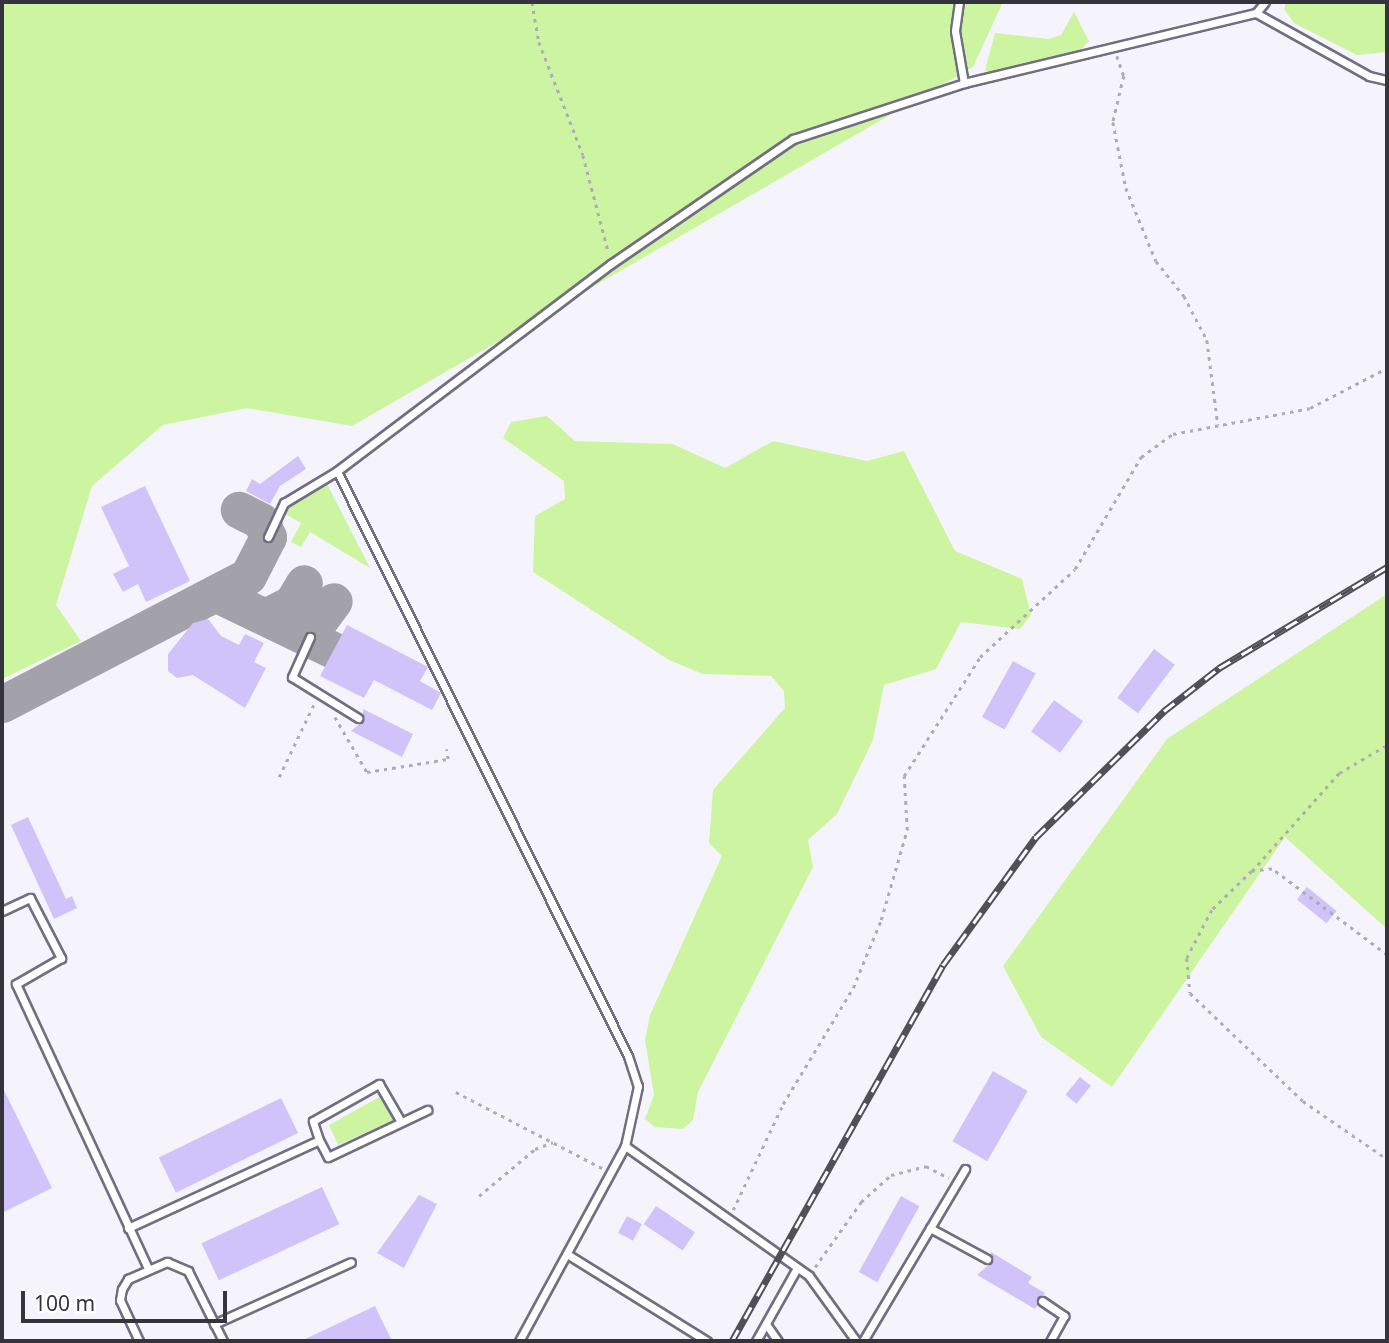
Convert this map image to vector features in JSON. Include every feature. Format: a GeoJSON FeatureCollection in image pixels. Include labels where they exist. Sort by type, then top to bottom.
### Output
{"type":"FeatureCollection","features":[{"type":"Feature","properties":{"kind":"lane"},"geometry":{"type":"LineString","coordinates":[[959,2],[955,31],[964,83]]}},
{"type":"Feature","properties":{"kind":"lane"},"geometry":{"type":"LineString","coordinates":[[268,537],[284,503],[337,471],[611,264],[793,139],[964,83],[1256,13],[1265,2]]}},
{"type":"Feature","properties":{"kind":"lane"},"geometry":{"type":"LineString","coordinates":[[1256,13],[1369,76],[1387,79]]}},
{"type":"Feature","properties":{"kind":"lane"},"geometry":{"type":"LineString","coordinates":[[337,471],[628,1056],[638,1086],[625,1146],[519,1341]]}},
{"type":"Feature","properties":{"kind":"lane"},"geometry":{"type":"LineString","coordinates":[[310,637],[292,677],[320,691],[358,718]]}},
{"type":"Feature","properties":{"kind":"lane"},"geometry":{"type":"LineString","coordinates":[[2,911],[30,898],[61,958],[16,984],[148,1269]]}},
{"type":"Feature","properties":{"kind":"lane"},"geometry":{"type":"LineString","coordinates":[[401,1122],[379,1084],[313,1121],[328,1157],[427,1110]]}},
{"type":"Feature","properties":{"kind":"lane"},"geometry":{"type":"LineString","coordinates":[[128,1228],[319,1140]]}},
{"type":"Feature","properties":{"kind":"lane"},"geometry":{"type":"LineString","coordinates":[[625,1146],[808,1276],[856,1341]]}},
{"type":"Feature","properties":{"kind":"lane"},"geometry":{"type":"LineString","coordinates":[[863,1341],[965,1169]]}},
{"type":"Feature","properties":{"kind":"lane"},"geometry":{"type":"LineString","coordinates":[[930,1228],[987,1259]]}},
{"type":"Feature","properties":{"kind":"lane"},"geometry":{"type":"LineString","coordinates":[[566,1254],[696,1338],[707,1341]]}},
{"type":"Feature","properties":{"kind":"lane"},"geometry":{"type":"LineString","coordinates":[[139,1341],[120,1300],[128,1279],[167,1262],[188,1271],[223,1341]]}},
{"type":"Feature","properties":{"kind":"lane"},"geometry":{"type":"LineString","coordinates":[[214,1324],[352,1262]]}},
{"type":"Feature","properties":{"kind":"lane"},"geometry":{"type":"LineString","coordinates":[[756,1341],[797,1268]]}},
{"type":"Feature","properties":{"kind":"lane"},"geometry":{"type":"LineString","coordinates":[[1042,1301],[1064,1316],[1050,1341]]}},
{"type":"Feature","properties":{"kind":"lane"},"geometry":{"type":"LineString","coordinates":[[766,1324],[778,1341]]}},
{"type":"Feature","properties":{"kind":"path"},"geometry":{"type":"LineString","coordinates":[[532,2],[539,42],[583,155],[611,264]]}},
{"type":"Feature","properties":{"kind":"path"},"geometry":{"type":"LineString","coordinates":[[1114,47],[1124,76],[1113,122],[1126,188],[1156,261],[1184,296],[1207,340],[1218,425]]}},
{"type":"Feature","properties":{"kind":"path"},"geometry":{"type":"LineString","coordinates":[[729,1219],[783,1104],[853,988],[881,920],[907,830],[904,776],[980,657],[1075,569],[1141,457],[1173,434],[1310,408],[1387,368]]}},
{"type":"Feature","properties":{"kind":"path"},"geometry":{"type":"LineString","coordinates":[[279,777],[320,691]]}},
{"type":"Feature","properties":{"kind":"path"},"geometry":{"type":"LineString","coordinates":[[327,698],[368,772],[448,759],[446,749]]}},
{"type":"Feature","properties":{"kind":"path"},"geometry":{"type":"LineString","coordinates":[[1387,745],[1339,773],[1252,871],[1212,910],[1187,958],[1190,993],[1303,1101],[1387,1159]]}},
{"type":"Feature","properties":{"kind":"path"},"geometry":{"type":"LineString","coordinates":[[1252,871],[1272,869],[1387,955]]}},
{"type":"Feature","properties":{"kind":"path"},"geometry":{"type":"LineString","coordinates":[[456,1092],[611,1172]]}},
{"type":"Feature","properties":{"kind":"path"},"geometry":{"type":"LineString","coordinates":[[479,1196],[535,1149],[553,1142]]}},
{"type":"Feature","properties":{"kind":"path"},"geometry":{"type":"LineString","coordinates":[[808,1276],[861,1202],[891,1175],[926,1166],[957,1182]]}},
{"type":"Feature","properties":{"kind":"green space"},"geometry":{"type":"Polygon","coordinates":[[[2,2],[1003,2],[973,67],[352,426],[247,408],[163,425],[92,486],[56,605],[81,641],[2,679],[2,2]]]}},
{"type":"Feature","properties":{"kind":"green space"},"geometry":{"type":"Polygon","coordinates":[[[1286,2],[1387,2],[1387,52],[1357,55],[1294,23],[1284,9],[1286,2]]]}},
{"type":"Feature","properties":{"kind":"green space"},"geometry":{"type":"Polygon","coordinates":[[[1074,12],[1089,41],[1071,60],[996,78],[985,70],[995,33],[1049,39],[1061,35],[1074,12]]]}},
{"type":"Feature","properties":{"kind":"green space"},"geometry":{"type":"Polygon","coordinates":[[[547,416],[575,441],[673,444],[725,468],[773,441],[867,461],[904,451],[955,551],[1022,579],[1031,615],[1020,629],[961,622],[936,669],[884,685],[873,740],[837,814],[808,840],[813,867],[698,1092],[693,1120],[683,1129],[655,1127],[645,1119],[654,1095],[645,1040],[650,1015],[722,856],[709,843],[713,790],[785,708],[784,691],[771,676],[703,674],[669,660],[533,572],[535,516],[565,499],[564,481],[503,438],[511,422],[547,416]]]}},
{"type":"Feature","properties":{"kind":"green space"},"geometry":{"type":"Polygon","coordinates":[[[323,476],[370,568],[310,532],[301,547],[291,542],[301,523],[280,511],[286,499],[323,476]]]}},
{"type":"Feature","properties":{"kind":"green space"},"geometry":{"type":"Polygon","coordinates":[[[1387,594],[1387,929],[1285,837],[1112,1087],[1041,1037],[1003,966],[1167,739],[1387,594]]]}},
{"type":"Feature","properties":{"kind":"green space"},"geometry":{"type":"Polygon","coordinates":[[[381,1096],[393,1120],[338,1145],[329,1125],[381,1096]]]}},
{"type":"Feature","properties":{"kind":"building"},"geometry":{"type":"Polygon","coordinates":[[[298,456],[306,469],[280,486],[270,504],[246,491],[252,479],[260,484],[298,456]]]}},
{"type":"Feature","properties":{"kind":"building"},"geometry":{"type":"Polygon","coordinates":[[[145,486],[190,581],[146,602],[138,584],[123,592],[113,574],[129,566],[101,507],[145,486]]]}},
{"type":"Feature","properties":{"kind":"building"},"geometry":{"type":"Polygon","coordinates":[[[208,619],[221,636],[239,645],[245,634],[264,643],[254,662],[266,668],[245,708],[193,675],[177,678],[168,671],[168,654],[193,623],[208,619]]]}},
{"type":"Feature","properties":{"kind":"building"},"geometry":{"type":"Polygon","coordinates":[[[347,625],[428,667],[420,681],[441,693],[432,710],[374,680],[364,698],[320,676],[347,625]]]}},
{"type":"Feature","properties":{"kind":"building"},"geometry":{"type":"Polygon","coordinates":[[[1154,649],[1175,665],[1138,713],[1117,698],[1154,649]]]}},
{"type":"Feature","properties":{"kind":"building"},"geometry":{"type":"Polygon","coordinates":[[[1013,661],[1036,674],[1005,730],[982,717],[1013,661]]]}},
{"type":"Feature","properties":{"kind":"building"},"geometry":{"type":"Polygon","coordinates":[[[1054,700],[1083,721],[1060,753],[1031,732],[1054,700]]]}},
{"type":"Feature","properties":{"kind":"building"},"geometry":{"type":"Polygon","coordinates":[[[363,709],[413,734],[402,757],[351,731],[363,721],[363,709]]]}},
{"type":"Feature","properties":{"kind":"building"},"geometry":{"type":"Polygon","coordinates":[[[28,817],[66,899],[72,896],[77,908],[54,919],[11,825],[28,817]]]}},
{"type":"Feature","properties":{"kind":"building"},"geometry":{"type":"Polygon","coordinates":[[[1307,887],[1337,911],[1326,923],[1297,899],[1307,887]]]}},
{"type":"Feature","properties":{"kind":"building"},"geometry":{"type":"Polygon","coordinates":[[[993,1071],[1028,1091],[987,1161],[952,1141],[993,1071]]]}},
{"type":"Feature","properties":{"kind":"building"},"geometry":{"type":"Polygon","coordinates":[[[1080,1077],[1091,1086],[1076,1104],[1066,1095],[1080,1077]]]}},
{"type":"Feature","properties":{"kind":"building"},"geometry":{"type":"Polygon","coordinates":[[[2,1086],[52,1188],[2,1213],[2,1086]]]}},
{"type":"Feature","properties":{"kind":"building"},"geometry":{"type":"Polygon","coordinates":[[[281,1098],[298,1133],[176,1193],[159,1158],[281,1098]]]}},
{"type":"Feature","properties":{"kind":"building"},"geometry":{"type":"Polygon","coordinates":[[[322,1187],[339,1224],[219,1280],[201,1243],[322,1187]]]}},
{"type":"Feature","properties":{"kind":"building"},"geometry":{"type":"Polygon","coordinates":[[[419,1195],[437,1204],[404,1268],[377,1253],[419,1195]]]}},
{"type":"Feature","properties":{"kind":"building"},"geometry":{"type":"Polygon","coordinates":[[[901,1196],[919,1206],[877,1282],[859,1272],[901,1196]]]}},
{"type":"Feature","properties":{"kind":"building"},"geometry":{"type":"Polygon","coordinates":[[[656,1206],[695,1232],[683,1251],[644,1224],[656,1206]]]}},
{"type":"Feature","properties":{"kind":"building"},"geometry":{"type":"Polygon","coordinates":[[[627,1216],[642,1224],[633,1241],[618,1233],[627,1216]]]}},
{"type":"Feature","properties":{"kind":"building"},"geometry":{"type":"Polygon","coordinates":[[[991,1252],[1032,1277],[1028,1283],[1045,1293],[1035,1309],[977,1275],[992,1262],[991,1252]]]}},
{"type":"Feature","properties":{"kind":"building"},"geometry":{"type":"Polygon","coordinates":[[[375,1306],[392,1341],[301,1341],[375,1306]]]}},
{"type":"Feature","properties":{"kind":"taxiway"},"geometry":{"type":"LineString","coordinates":[[2,704],[248,576],[268,537],[261,521],[239,510]]}},
{"type":"Feature","properties":{"kind":"taxiway"},"geometry":{"type":"LineString","coordinates":[[267,616],[292,603],[304,583]]}},
{"type":"Feature","properties":{"kind":"taxiway"},"geometry":{"type":"LineString","coordinates":[[217,594],[333,650]]}},
{"type":"Feature","properties":{"kind":"taxiway"},"geometry":{"type":"LineString","coordinates":[[296,630],[321,618],[334,601]]}},
{"type":"Feature","properties":{"kind":"railway"},"geometry":{"type":"LineString","coordinates":[[732,1341],[943,965],[1036,837],[1164,711],[1219,668],[1387,567]]}}]}
